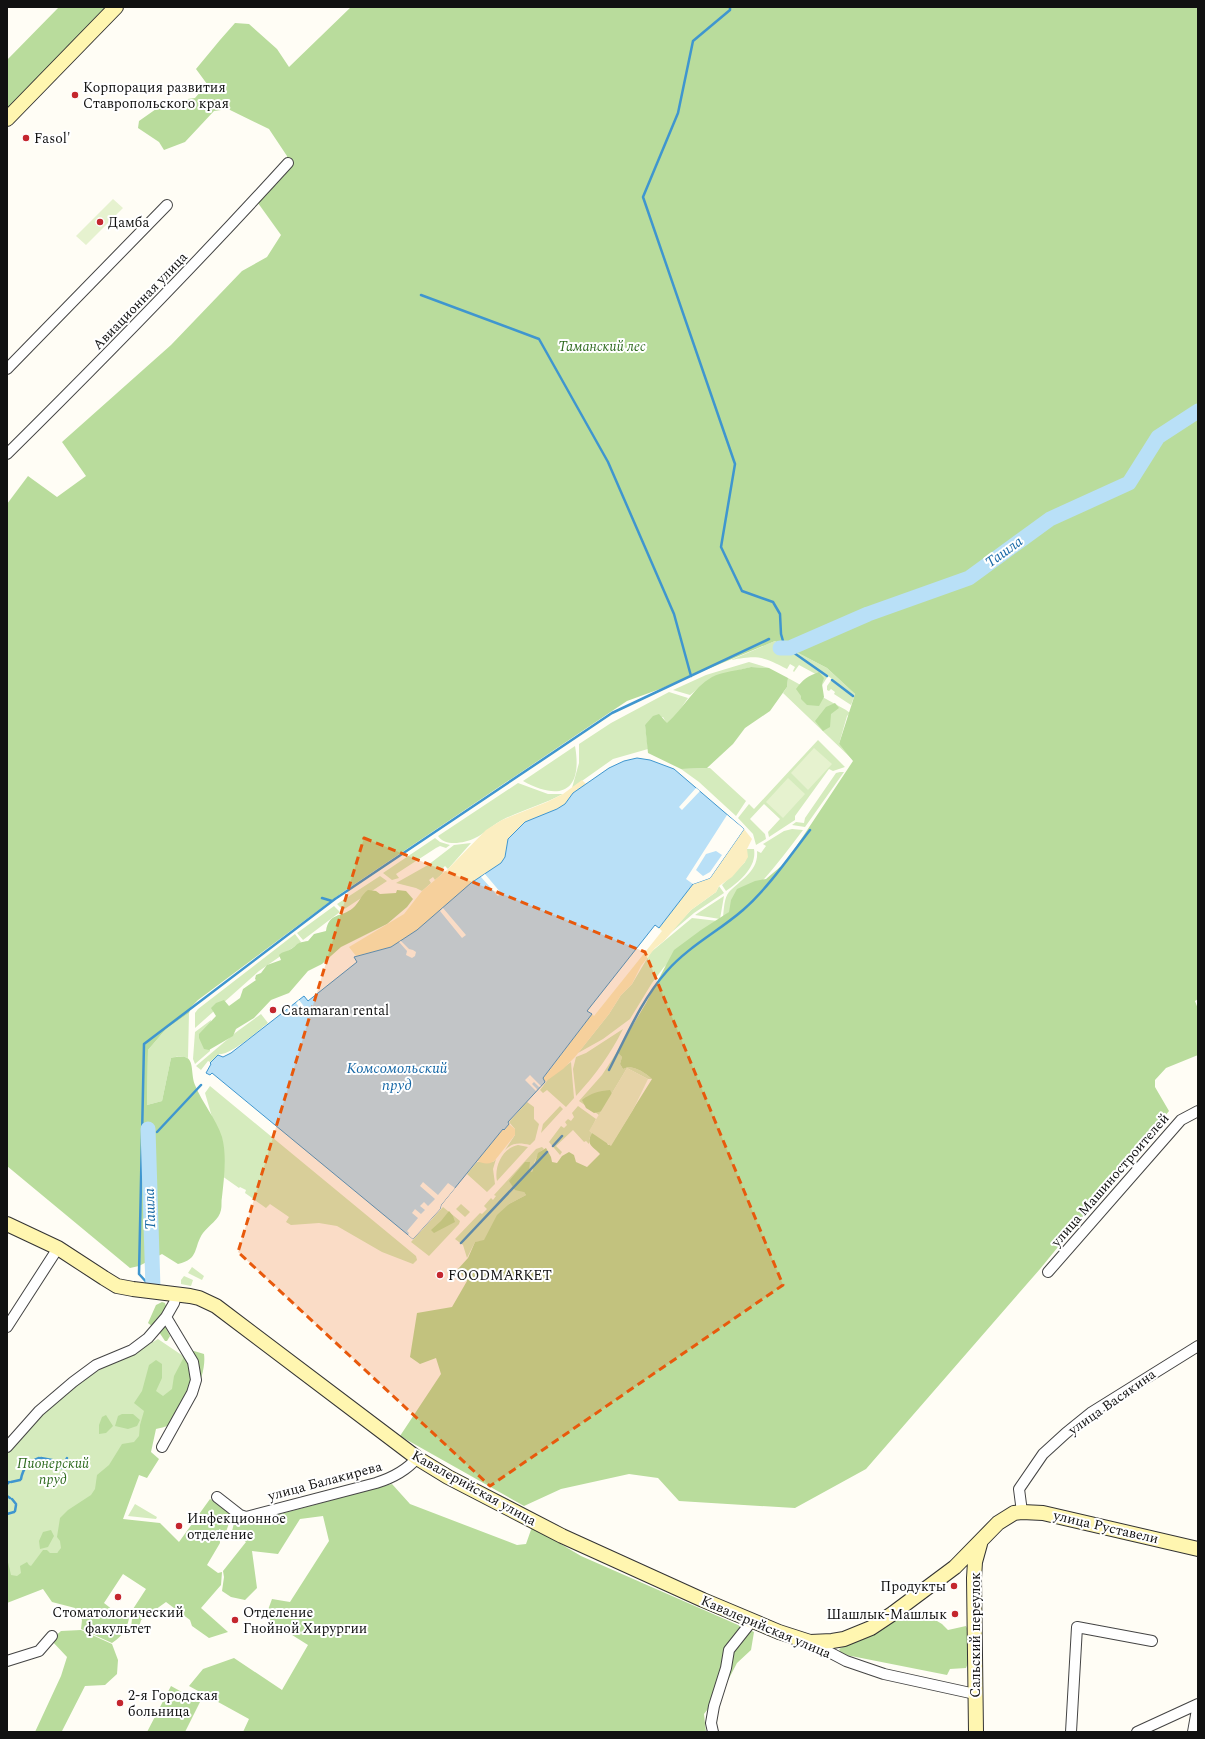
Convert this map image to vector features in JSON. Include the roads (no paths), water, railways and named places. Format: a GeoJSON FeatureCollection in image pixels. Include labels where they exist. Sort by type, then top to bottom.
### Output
{"type":"FeatureCollection","features":[{"type":"Feature","properties":{"kind":"street"},"geometry":{"type":"LineString","coordinates":[[7,119],[116,7]]}},
{"type":"Feature","properties":{"kind":"street","name":"Авиационная улица"},"geometry":{"type":"LineString","coordinates":[[7,454],[205,254],[288,163]]}},
{"type":"Feature","properties":{"kind":"street"},"geometry":{"type":"LineString","coordinates":[[7,369],[167,205]]}},
{"type":"Feature","properties":{"kind":"street","name":"улица Машиностроителей"},"geometry":{"type":"LineString","coordinates":[[1048,1272],[1181,1120],[1198,1111]]}},
{"type":"Feature","properties":{"kind":"street","name":"Кавалерийская улица"},"geometry":{"type":"LineString","coordinates":[[7,1224],[58,1248],[117,1286],[199,1298],[216,1306],[229,1314],[417,1458],[448,1477],[562,1536],[752,1621],[810,1642],[846,1661],[877,1671],[975,1694]]}},
{"type":"Feature","properties":{"kind":"street"},"geometry":{"type":"LineString","coordinates":[[7,1326],[58,1248]]}},
{"type":"Feature","properties":{"kind":"street"},"geometry":{"type":"LineString","coordinates":[[7,1447],[39,1411],[73,1382],[96,1365],[132,1350],[148,1338],[166,1317],[174,1303],[176,1295]]}},
{"type":"Feature","properties":{"kind":"street"},"geometry":{"type":"LineString","coordinates":[[162,1447],[192,1393],[196,1380],[193,1362],[166,1317]]}},
{"type":"Feature","properties":{"kind":"street","name":"улица Васякина"},"geometry":{"type":"LineString","coordinates":[[1018,1512],[1019,1489],[1043,1454],[1092,1412],[1198,1346]]}},
{"type":"Feature","properties":{"kind":"street","name":"улица Балакирева"},"geometry":{"type":"LineString","coordinates":[[217,1497],[240,1515],[246,1517],[392,1478],[407,1468],[417,1458]]}},
{"type":"Feature","properties":{"kind":"street"},"geometry":{"type":"LineString","coordinates":[[810,1642],[832,1642],[844,1639],[871,1628],[955,1567],[998,1523],[1018,1512]]}},
{"type":"Feature","properties":{"kind":"street","name":"улица Руставели"},"geometry":{"type":"LineString","coordinates":[[1018,1512],[1043,1513],[1198,1549]]}},
{"type":"Feature","properties":{"kind":"street","name":"Сальский переулок"},"geometry":{"type":"LineString","coordinates":[[976,1732],[975,1562],[977,1550],[982,1540]]}},
{"type":"Feature","properties":{"kind":"street"},"geometry":{"type":"LineString","coordinates":[[713,1732],[711,1723],[714,1706],[726,1668],[729,1650],[752,1621]]}},
{"type":"Feature","properties":{"kind":"street"},"geometry":{"type":"LineString","coordinates":[[1071,1732],[1077,1627],[1152,1641]]}},
{"type":"Feature","properties":{"kind":"street"},"geometry":{"type":"LineString","coordinates":[[7,1661],[39,1651],[52,1636]]}},
{"type":"Feature","properties":{"kind":"street"},"geometry":{"type":"LineString","coordinates":[[1137,1732],[1198,1704]]}},
{"type":"Feature","properties":{"kind":"street"},"geometry":{"type":"LineString","coordinates":[[1193,1732],[1198,1704]]}},
{"type":"Feature","properties":{"kind":"water","name":"Комсомольский пруд"},"geometry":{"type":"Polygon","coordinates":[[[637,758],[650,760],[674,769],[744,829],[710,878],[693,884],[659,928],[655,925],[587,1011],[592,1014],[543,1078],[545,1082],[508,1122],[509,1124],[504,1130],[503,1129],[441,1205],[440,1209],[413,1239],[212,1073],[210,1075],[206,1073],[211,1064],[210,1063],[218,1055],[223,1057],[231,1053],[304,996],[308,1001],[357,962],[354,957],[391,947],[417,930],[471,883],[501,863],[505,857],[508,839],[525,822],[557,809],[565,804],[573,793],[609,768],[624,761],[637,758]]]}},
{"type":"Feature","properties":{"kind":"waterway"},"geometry":{"type":"LineString","coordinates":[[730,7],[730,10],[693,41],[678,113],[643,197],[735,464],[721,547],[742,591],[773,602],[780,614],[781,634],[785,648]]}},
{"type":"Feature","properties":{"kind":"waterway"},"geometry":{"type":"LineString","coordinates":[[421,295],[539,339],[608,462],[674,614],[691,676]]}},
{"type":"Feature","properties":{"kind":"waterway","name":"Ташла"},"geometry":{"type":"LineString","coordinates":[[780,648],[790,648],[868,614],[969,578],[1050,519],[1129,483],[1158,437],[1198,411]]}},
{"type":"Feature","properties":{"kind":"waterway"},"geometry":{"type":"LineString","coordinates":[[150,1286],[139,1274],[144,1044],[335,899],[612,713],[769,639]]}},
{"type":"Feature","properties":{"kind":"waterway"},"geometry":{"type":"LineString","coordinates":[[787,648],[827,676]]}},
{"type":"Feature","properties":{"kind":"waterway"},"geometry":{"type":"LineString","coordinates":[[832,680],[853,696]]}},
{"type":"Feature","properties":{"kind":"waterway"},"geometry":{"type":"LineString","coordinates":[[609,1070],[642,1006],[667,971],[694,946],[743,910],[778,872],[810,830]]}},
{"type":"Feature","properties":{"kind":"waterway"},"geometry":{"type":"LineString","coordinates":[[322,898],[332,901]]}},
{"type":"Feature","properties":{"kind":"waterway"},"geometry":{"type":"LineString","coordinates":[[157,1132],[201,1085]]}},
{"type":"Feature","properties":{"kind":"waterway","name":"Ташла"},"geometry":{"type":"LineString","coordinates":[[148,1129],[153,1288]]}},
{"type":"Feature","properties":{"kind":"waterway"},"geometry":{"type":"LineString","coordinates":[[553,1146],[562,1136]]}},
{"type":"Feature","properties":{"kind":"waterway","name":"Ташла"},"geometry":{"type":"LineString","coordinates":[[148,1142],[152,1139]]}},
{"type":"Feature","properties":{"kind":"waterway"},"geometry":{"type":"LineString","coordinates":[[461,1243],[547,1152]]}},
{"type":"Feature","properties":{"kind":"waterway"},"geometry":{"type":"LineString","coordinates":[[21,1479],[27,1466],[32,1461],[39,1458]]}},
{"type":"Feature","properties":{"kind":"waterway"},"geometry":{"type":"LineString","coordinates":[[41,1458],[52,1460]]}},
{"type":"Feature","properties":{"kind":"waterway"},"geometry":{"type":"LineString","coordinates":[[54,1461],[62,1468],[67,1458]]}},
{"type":"Feature","properties":{"kind":"waterway"},"geometry":{"type":"LineString","coordinates":[[11,1482],[20,1480]]}},
{"type":"Feature","properties":{"kind":"waterway"},"geometry":{"type":"LineString","coordinates":[[12,1499],[16,1504]]}},
{"type":"Feature","properties":{"kind":"waterway"},"geometry":{"type":"LineString","coordinates":[[15,1511],[16,1505]]}},
{"type":"Feature","properties":{"kind":"waterway"},"geometry":{"type":"LineString","coordinates":[[7,1514],[14,1512]]}},
{"type":"Feature","properties":{"kind":"place","name":"Корпорация развития Ставропольского края"},"geometry":{"type":"Point","coordinates":[75,95]}},
{"type":"Feature","properties":{"kind":"place","name":"Fasol'"},"geometry":{"type":"Point","coordinates":[26,138]}},
{"type":"Feature","properties":{"kind":"place","name":"Дамба"},"geometry":{"type":"Point","coordinates":[100,222]}},
{"type":"Feature","properties":{"kind":"place","name":"Catamaran rental"},"geometry":{"type":"Point","coordinates":[273,1010]}},
{"type":"Feature","properties":{"kind":"place","name":"FOODMARKET"},"geometry":{"type":"Point","coordinates":[440,1275]}},
{"type":"Feature","properties":{"kind":"place","name":"Инфекционное отделение"},"geometry":{"type":"Point","coordinates":[179,1526]}},
{"type":"Feature","properties":{"kind":"place","name":"Продукты"},"geometry":{"type":"Point","coordinates":[954,1586]}},
{"type":"Feature","properties":{"kind":"place","name":"Стоматологический факультет"},"geometry":{"type":"Point","coordinates":[118,1597]}},
{"type":"Feature","properties":{"kind":"place","name":"Шашлык-Машлык"},"geometry":{"type":"Point","coordinates":[955,1614]}},
{"type":"Feature","properties":{"kind":"place","name":"Отделение Гнойной Хирургии"},"geometry":{"type":"Point","coordinates":[235,1620]}},
{"type":"Feature","properties":{"kind":"place","name":"2-я Городская больница"},"geometry":{"type":"Point","coordinates":[120,1703]}},
{"type":"Feature","properties":{"kind":"park label","name":"Таманский лес"},"geometry":{"type":"Point","coordinates":[602,346]}},
{"type":"Feature","properties":{"kind":"park label","name":"Пионерский пруд"},"geometry":{"type":"Point","coordinates":[53,1472]}}]}
